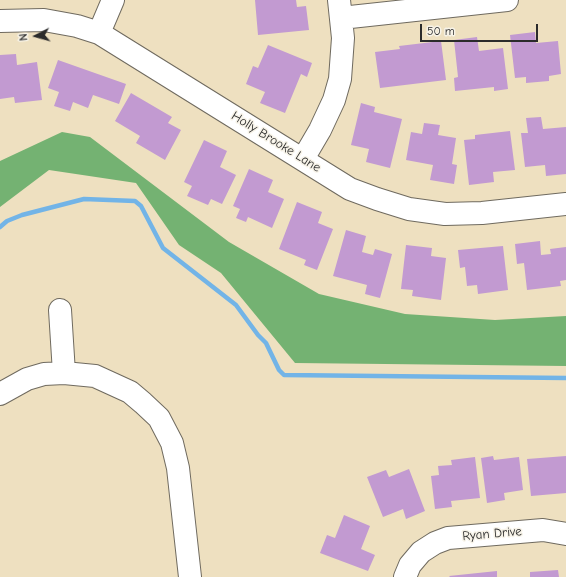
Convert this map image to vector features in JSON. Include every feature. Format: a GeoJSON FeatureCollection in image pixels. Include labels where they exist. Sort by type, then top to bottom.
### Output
{"type":"FeatureCollection","features":[{"type":"Feature","properties":{"kind":"street"},"geometry":{"type":"LineString","coordinates":[[99,33],[113,0]]}},
{"type":"Feature","properties":{"kind":"street"},"geometry":{"type":"LineString","coordinates":[[304,159],[334,100],[340,79],[343,56],[340,9],[507,0]]}},
{"type":"Feature","properties":{"kind":"street","name":"Holly Brooke Lane"},"geometry":{"type":"LineString","coordinates":[[0,21],[44,20],[77,26],[99,33],[350,189],[409,209],[445,214],[482,213],[566,204]]}},
{"type":"Feature","properties":{"kind":"street"},"geometry":{"type":"LineString","coordinates":[[60,310],[64,373]]}},
{"type":"Feature","properties":{"kind":"street"},"geometry":{"type":"LineString","coordinates":[[0,394],[27,379],[44,374],[64,373],[95,376],[130,392],[159,418],[172,443],[178,468],[190,577]]}},
{"type":"Feature","properties":{"kind":"street","name":"Ryan Drive"},"geometry":{"type":"LineString","coordinates":[[405,577],[410,565],[421,552],[435,543],[448,538],[543,530],[566,534]]}},
{"type":"Feature","properties":{"kind":"green space"},"geometry":{"type":"Polygon","coordinates":[[[62,132],[90,137],[229,242],[319,294],[405,314],[495,320],[566,316],[566,366],[295,363],[221,273],[179,245],[136,183],[49,170],[0,207],[0,161],[62,132]]]}},
{"type":"Feature","properties":{"kind":"building"},"geometry":{"type":"Polygon","coordinates":[[[255,0],[296,0],[297,7],[306,6],[309,30],[258,35],[255,0]]]}},
{"type":"Feature","properties":{"kind":"building"},"geometry":{"type":"Polygon","coordinates":[[[535,32],[536,43],[558,41],[561,74],[549,76],[549,81],[526,83],[526,77],[515,78],[510,35],[535,32]]]}},
{"type":"Feature","properties":{"kind":"building"},"geometry":{"type":"Polygon","coordinates":[[[477,37],[479,51],[503,48],[508,89],[494,91],[494,87],[455,91],[454,78],[458,77],[454,40],[477,37]]]}},
{"type":"Feature","properties":{"kind":"building"},"geometry":{"type":"Polygon","coordinates":[[[441,41],[446,80],[380,88],[375,52],[400,49],[399,46],[441,41]]]}},
{"type":"Feature","properties":{"kind":"building"},"geometry":{"type":"Polygon","coordinates":[[[268,45],[312,63],[307,77],[301,74],[285,113],[260,103],[265,92],[246,84],[253,66],[258,68],[268,45]]]}},
{"type":"Feature","properties":{"kind":"building"},"geometry":{"type":"Polygon","coordinates":[[[16,54],[17,65],[37,62],[42,100],[15,103],[14,97],[0,99],[0,55],[16,54]]]}},
{"type":"Feature","properties":{"kind":"building"},"geometry":{"type":"Polygon","coordinates":[[[58,60],[126,84],[119,104],[93,95],[88,108],[73,102],[70,111],[54,106],[59,92],[48,88],[58,60]]]}},
{"type":"Feature","properties":{"kind":"building"},"geometry":{"type":"Polygon","coordinates":[[[131,93],[172,117],[168,123],[181,130],[165,160],[136,143],[140,136],[115,121],[131,93]]]}},
{"type":"Feature","properties":{"kind":"building"},"geometry":{"type":"Polygon","coordinates":[[[361,103],[375,107],[374,112],[402,119],[390,168],[366,162],[369,149],[351,145],[361,103]]]}},
{"type":"Feature","properties":{"kind":"building"},"geometry":{"type":"Polygon","coordinates":[[[541,117],[543,129],[566,127],[566,174],[546,176],[545,165],[525,167],[521,133],[528,133],[526,118],[541,117]]]}},
{"type":"Feature","properties":{"kind":"building"},"geometry":{"type":"Polygon","coordinates":[[[424,123],[440,125],[438,135],[456,138],[452,164],[457,165],[454,184],[430,180],[433,165],[406,160],[411,132],[422,134],[424,123]]]}},
{"type":"Feature","properties":{"kind":"building"},"geometry":{"type":"Polygon","coordinates":[[[510,131],[515,170],[493,172],[494,182],[469,185],[464,140],[475,139],[475,135],[510,131]]]}},
{"type":"Feature","properties":{"kind":"building"},"geometry":{"type":"Polygon","coordinates":[[[204,140],[227,151],[220,167],[236,175],[222,204],[211,199],[208,205],[187,196],[192,186],[184,182],[204,140]]]}},
{"type":"Feature","properties":{"kind":"building"},"geometry":{"type":"Polygon","coordinates":[[[249,169],[273,180],[268,192],[284,199],[272,228],[248,217],[246,222],[236,218],[240,209],[233,206],[249,169]]]}},
{"type":"Feature","properties":{"kind":"building"},"geometry":{"type":"Polygon","coordinates":[[[297,202],[322,212],[318,223],[333,229],[317,270],[304,265],[306,260],[279,249],[297,202]]]}},
{"type":"Feature","properties":{"kind":"building"},"geometry":{"type":"Polygon","coordinates":[[[346,230],[366,236],[362,252],[373,255],[375,249],[392,254],[380,298],[365,294],[367,285],[333,276],[346,230]]]}},
{"type":"Feature","properties":{"kind":"building"},"geometry":{"type":"Polygon","coordinates":[[[540,241],[541,255],[551,254],[550,249],[566,247],[566,280],[560,281],[561,286],[527,290],[524,263],[517,264],[515,244],[540,241]]]}},
{"type":"Feature","properties":{"kind":"building"},"geometry":{"type":"Polygon","coordinates":[[[406,245],[432,248],[431,256],[446,258],[441,300],[412,296],[413,290],[401,289],[406,245]]]}},
{"type":"Feature","properties":{"kind":"building"},"geometry":{"type":"Polygon","coordinates":[[[503,246],[508,290],[478,294],[477,285],[467,286],[465,267],[460,268],[458,250],[503,246]]]}},
{"type":"Feature","properties":{"kind":"building"},"geometry":{"type":"Polygon","coordinates":[[[493,456],[494,460],[519,457],[523,490],[504,493],[505,500],[487,503],[481,458],[493,456]]]}},
{"type":"Feature","properties":{"kind":"building"},"geometry":{"type":"Polygon","coordinates":[[[566,456],[566,493],[531,496],[527,459],[566,456]]]}},
{"type":"Feature","properties":{"kind":"building"},"geometry":{"type":"Polygon","coordinates":[[[475,457],[480,498],[451,501],[452,507],[435,509],[431,476],[439,475],[438,466],[452,465],[451,460],[475,457]]]}},
{"type":"Feature","properties":{"kind":"building"},"geometry":{"type":"Polygon","coordinates":[[[409,469],[425,511],[406,519],[403,509],[383,517],[367,477],[386,470],[389,477],[409,469]]]}},
{"type":"Feature","properties":{"kind":"building"},"geometry":{"type":"Polygon","coordinates":[[[344,515],[370,526],[361,549],[375,555],[368,571],[320,553],[327,535],[335,538],[344,515]]]}},
{"type":"Feature","properties":{"kind":"building"},"geometry":{"type":"Polygon","coordinates":[[[558,570],[559,577],[530,577],[530,572],[558,570]]]}},
{"type":"Feature","properties":{"kind":"building"},"geometry":{"type":"Polygon","coordinates":[[[497,571],[497,577],[449,576],[497,571]]]}},
{"type":"Feature","properties":{"kind":"waterway"},"geometry":{"type":"LineString","coordinates":[[0,227],[7,221],[22,215],[84,199],[135,201],[141,206],[163,248],[236,305],[258,335],[266,343],[279,370],[284,375],[566,378]]}}]}
